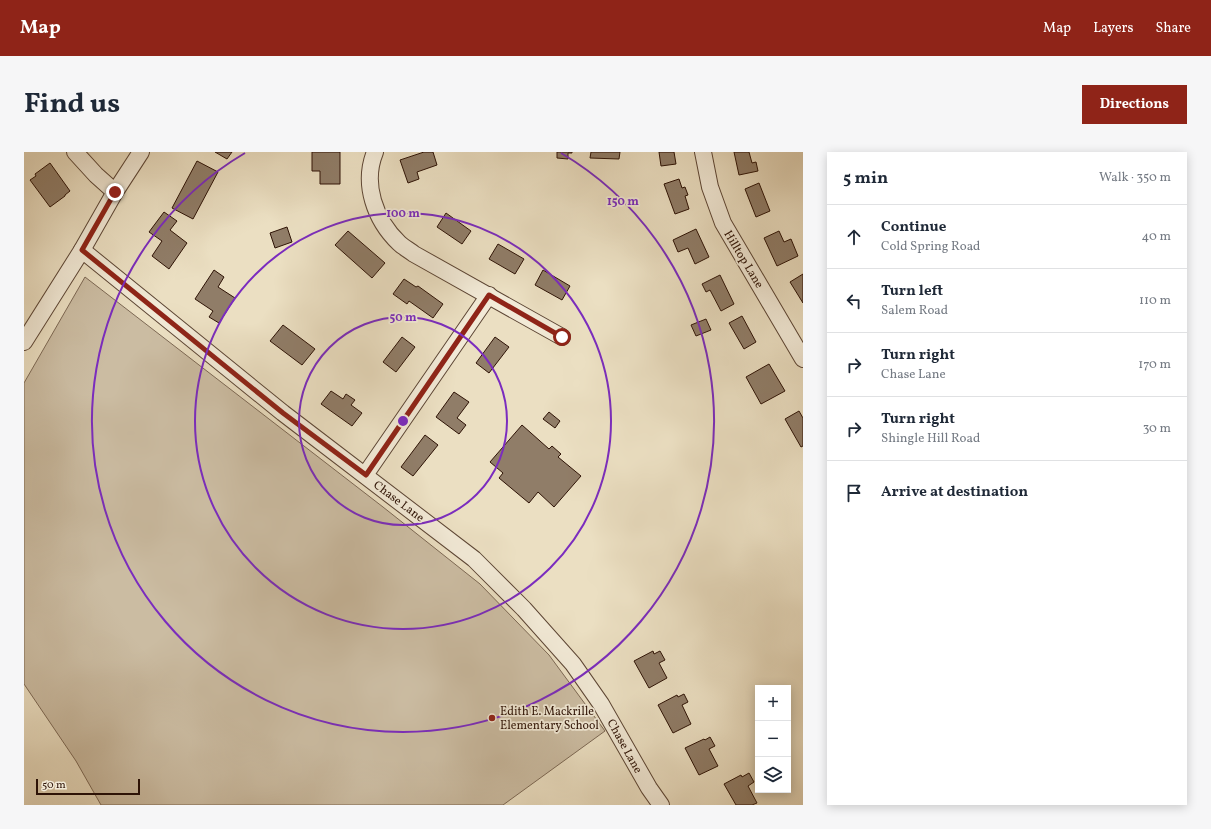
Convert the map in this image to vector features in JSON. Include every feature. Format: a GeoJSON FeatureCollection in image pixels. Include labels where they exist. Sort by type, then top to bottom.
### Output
{"type":"FeatureCollection","features":[{"type":"Feature","properties":{"kind":"street"},"geometry":{"type":"LineString","coordinates":[[75,152],[96,175],[115,192]]}},
{"type":"Feature","properties":{"kind":"street"},"geometry":{"type":"LineString","coordinates":[[26,334],[82,250],[115,192],[141,152]]}},
{"type":"Feature","properties":{"kind":"street"},"geometry":{"type":"LineString","coordinates":[[375,152],[371,168],[370,186],[373,202],[380,219],[400,243],[414,254],[562,337]]}},
{"type":"Feature","properties":{"kind":"street","name":"Hilltop Lane"},"geometry":{"type":"LineString","coordinates":[[703,152],[710,187],[723,223],[803,359]]}},
{"type":"Feature","properties":{"kind":"street","name":"Chase Lane"},"geometry":{"type":"LineString","coordinates":[[82,250],[283,413],[474,559],[524,609],[573,664],[611,720],[649,788],[661,805]]}},
{"type":"Feature","properties":{"kind":"street"},"geometry":{"type":"LineString","coordinates":[[366,475],[489,295]]}},
{"type":"Feature","properties":{"kind":"shaded area"},"geometry":{"type":"Polygon","coordinates":[[[85,277],[383,507],[480,584],[549,655],[605,731],[503,805],[101,805],[76,761],[24,684],[24,383],[85,277]]]}},
{"type":"Feature","properties":{"kind":"building"},"geometry":{"type":"Polygon","coordinates":[[[215,152],[232,152],[227,159],[215,152]]]}},
{"type":"Feature","properties":{"kind":"building"},"geometry":{"type":"Polygon","coordinates":[[[312,152],[340,152],[340,184],[320,184],[320,171],[312,171],[312,152]]]}},
{"type":"Feature","properties":{"kind":"building"},"geometry":{"type":"Polygon","coordinates":[[[424,152],[433,152],[437,165],[417,172],[419,179],[408,183],[400,160],[424,152]]]}},
{"type":"Feature","properties":{"kind":"building"},"geometry":{"type":"Polygon","coordinates":[[[557,152],[572,153],[568,153],[568,159],[557,158],[557,152]]]}},
{"type":"Feature","properties":{"kind":"building"},"geometry":{"type":"Polygon","coordinates":[[[591,152],[620,152],[619,159],[590,158],[591,152]]]}},
{"type":"Feature","properties":{"kind":"building"},"geometry":{"type":"Polygon","coordinates":[[[659,152],[674,152],[676,164],[661,166],[659,152]]]}},
{"type":"Feature","properties":{"kind":"building"},"geometry":{"type":"Polygon","coordinates":[[[734,152],[749,152],[752,163],[756,162],[758,171],[739,175],[734,152]]]}},
{"type":"Feature","properties":{"kind":"building"},"geometry":{"type":"Polygon","coordinates":[[[197,161],[218,172],[193,219],[172,208],[197,161]]]}},
{"type":"Feature","properties":{"kind":"building"},"geometry":{"type":"Polygon","coordinates":[[[50,163],[70,191],[50,207],[30,180],[36,176],[35,174],[50,163]]]}},
{"type":"Feature","properties":{"kind":"building"},"geometry":{"type":"Polygon","coordinates":[[[679,179],[682,188],[685,187],[688,195],[685,196],[689,209],[675,214],[664,184],[679,179]]]}},
{"type":"Feature","properties":{"kind":"building"},"geometry":{"type":"Polygon","coordinates":[[[759,183],[770,211],[756,217],[745,189],[759,183]]]}},
{"type":"Feature","properties":{"kind":"building"},"geometry":{"type":"Polygon","coordinates":[[[164,212],[177,221],[170,230],[187,243],[169,269],[152,256],[162,241],[149,232],[164,212]]]}},
{"type":"Feature","properties":{"kind":"building"},"geometry":{"type":"Polygon","coordinates":[[[446,213],[471,231],[462,244],[437,227],[446,213]]]}},
{"type":"Feature","properties":{"kind":"building"},"geometry":{"type":"Polygon","coordinates":[[[287,227],[292,242],[275,248],[270,233],[287,227]]]}},
{"type":"Feature","properties":{"kind":"building"},"geometry":{"type":"Polygon","coordinates":[[[696,229],[709,257],[695,264],[688,248],[678,252],[673,240],[696,229]]]}},
{"type":"Feature","properties":{"kind":"building"},"geometry":{"type":"Polygon","coordinates":[[[348,231],[385,263],[372,278],[335,245],[348,231]]]}},
{"type":"Feature","properties":{"kind":"building"},"geometry":{"type":"Polygon","coordinates":[[[779,231],[784,242],[791,239],[798,256],[777,266],[764,238],[779,231]]]}},
{"type":"Feature","properties":{"kind":"building"},"geometry":{"type":"Polygon","coordinates":[[[498,244],[524,259],[515,274],[489,259],[498,244]]]}},
{"type":"Feature","properties":{"kind":"building"},"geometry":{"type":"Polygon","coordinates":[[[214,270],[224,277],[218,287],[235,298],[219,323],[209,317],[213,311],[195,299],[214,270]]]}},
{"type":"Feature","properties":{"kind":"building"},"geometry":{"type":"Polygon","coordinates":[[[543,270],[570,286],[562,300],[535,285],[543,270]]]}},
{"type":"Feature","properties":{"kind":"building"},"geometry":{"type":"Polygon","coordinates":[[[803,274],[803,303],[790,282],[803,274]]]}},
{"type":"Feature","properties":{"kind":"building"},"geometry":{"type":"Polygon","coordinates":[[[720,275],[734,304],[721,311],[710,290],[706,292],[702,284],[720,275]]]}},
{"type":"Feature","properties":{"kind":"building"},"geometry":{"type":"Polygon","coordinates":[[[404,279],[416,287],[418,286],[443,304],[433,318],[409,301],[407,304],[393,294],[404,279]]]}},
{"type":"Feature","properties":{"kind":"building"},"geometry":{"type":"Polygon","coordinates":[[[742,316],[756,342],[744,349],[729,323],[742,316]]]}},
{"type":"Feature","properties":{"kind":"building"},"geometry":{"type":"Polygon","coordinates":[[[706,319],[711,330],[696,336],[691,325],[706,319]]]}},
{"type":"Feature","properties":{"kind":"building"},"geometry":{"type":"Polygon","coordinates":[[[283,325],[315,349],[302,365],[270,341],[283,325]]]}},
{"type":"Feature","properties":{"kind":"building"},"geometry":{"type":"Polygon","coordinates":[[[402,337],[415,347],[396,372],[383,362],[402,337]]]}},
{"type":"Feature","properties":{"kind":"building"},"geometry":{"type":"Polygon","coordinates":[[[495,337],[509,347],[489,373],[476,363],[495,337]]]}},
{"type":"Feature","properties":{"kind":"building"},"geometry":{"type":"Polygon","coordinates":[[[769,364],[785,391],[761,404],[746,377],[769,364]]]}},
{"type":"Feature","properties":{"kind":"building"},"geometry":{"type":"Polygon","coordinates":[[[331,391],[343,399],[346,394],[355,400],[351,405],[362,413],[352,426],[321,404],[331,391]]]}},
{"type":"Feature","properties":{"kind":"building"},"geometry":{"type":"Polygon","coordinates":[[[454,392],[469,402],[457,418],[466,425],[459,434],[436,417],[454,392]]]}},
{"type":"Feature","properties":{"kind":"building"},"geometry":{"type":"Polygon","coordinates":[[[799,411],[803,418],[803,446],[801,447],[785,419],[799,411]]]}},
{"type":"Feature","properties":{"kind":"building"},"geometry":{"type":"Polygon","coordinates":[[[549,412],[560,421],[555,428],[543,419],[549,412]]]}},
{"type":"Feature","properties":{"kind":"building"},"geometry":{"type":"Polygon","coordinates":[[[522,425],[549,449],[552,446],[561,454],[558,457],[581,476],[554,507],[538,492],[529,503],[499,478],[503,473],[490,462],[522,425]]]}},
{"type":"Feature","properties":{"kind":"building"},"geometry":{"type":"Polygon","coordinates":[[[425,435],[438,445],[413,476],[401,467],[425,435]]]}},
{"type":"Feature","properties":{"kind":"building"},"geometry":{"type":"Polygon","coordinates":[[[653,651],[654,654],[660,651],[665,660],[659,663],[667,678],[649,688],[634,661],[653,651]]]}},
{"type":"Feature","properties":{"kind":"building"},"geometry":{"type":"Polygon","coordinates":[[[684,694],[688,702],[682,705],[691,724],[673,733],[658,705],[677,695],[678,697],[684,694]]]}},
{"type":"Feature","properties":{"kind":"building"},"geometry":{"type":"Polygon","coordinates":[[[710,737],[715,746],[709,749],[718,766],[699,775],[685,748],[710,737]]]}},
{"type":"Feature","properties":{"kind":"building"},"geometry":{"type":"Polygon","coordinates":[[[749,773],[754,782],[748,786],[757,803],[752,805],[736,805],[724,784],[741,775],[742,777],[749,773]]]}},
{"type":"Feature","properties":{"kind":"place","name":"Edith E. Mackrille Elementary School"},"geometry":{"type":"Point","coordinates":[492,718]}},
{"type":"Feature","properties":{"kind":"route"},"geometry":{"type":"LineString","coordinates":[[115,192],[82,250],[283,413],[366,475],[489,295],[562,337]]}}]}
